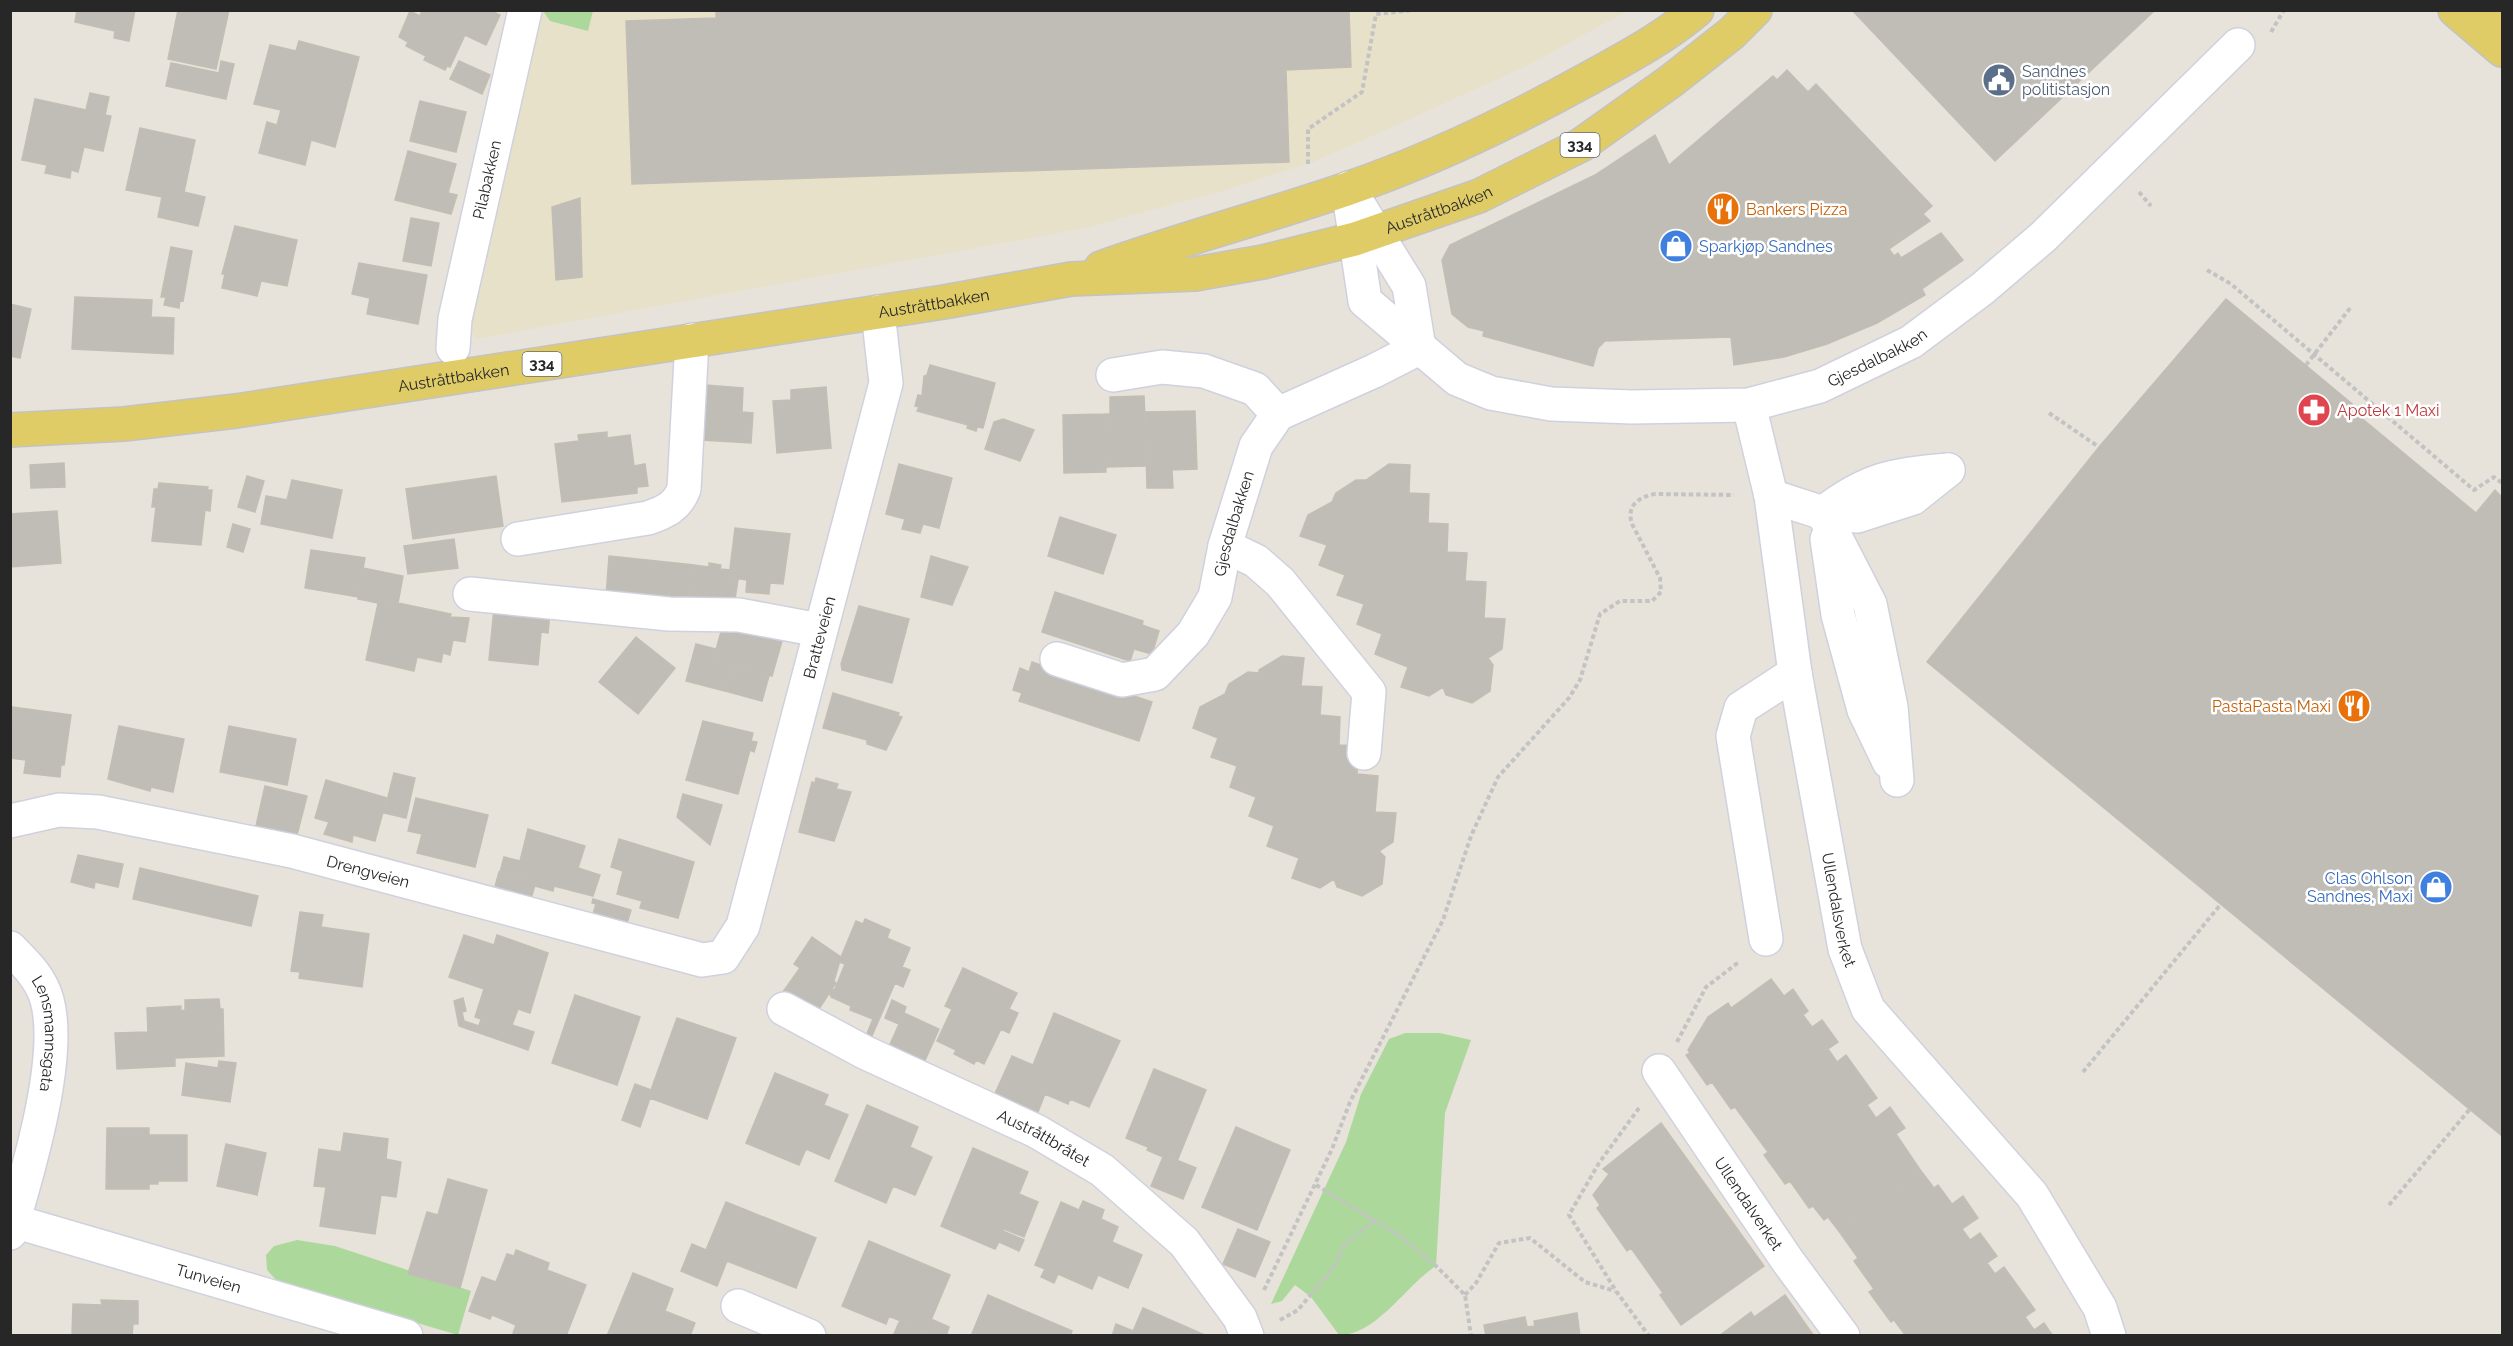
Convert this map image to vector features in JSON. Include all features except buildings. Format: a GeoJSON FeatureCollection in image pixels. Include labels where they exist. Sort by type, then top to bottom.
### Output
{"type":"FeatureCollection","features":[{"type":"Feature","properties":{"kind":"main road","name":"Austråttbakken"},"geometry":{"type":"LineString","coordinates":[[1071,279],[1169,244],[1348,188],[1437,153],[1563,92],[1641,50],[1697,10]]}},
{"type":"Feature","properties":{"kind":"main road","name":"Austråttbakken"},"geometry":{"type":"LineString","coordinates":[[10,430],[124,424],[236,411],[878,312],[1071,279],[1195,274],[1263,262],[1366,235],[1479,196],[1581,145],[1671,81],[1732,33],[1755,10]]}},
{"type":"Feature","properties":{"kind":"main road"},"geometry":{"type":"LineString","coordinates":[[2455,10],[2501,38]]}},
{"type":"Feature","properties":{"kind":"main road"},"geometry":{"type":"LineString","coordinates":[[2497,10],[2501,38]]}},
{"type":"Feature","properties":{"kind":"street","name":"Pilabakken"},"geometry":{"type":"LineString","coordinates":[[453,348],[455,319],[525,10]]}},
{"type":"Feature","properties":{"kind":"street","name":"Gjesdalbakken"},"geometry":{"type":"LineString","coordinates":[[1366,235],[1365,301],[1457,379],[1491,393],[1551,404],[1632,407],[1749,405],[1820,386],[1911,342],[1982,290],[2043,237],[2238,45]]}},
{"type":"Feature","properties":{"kind":"street","name":"Gjesdalbakken"},"geometry":{"type":"LineString","coordinates":[[1348,188],[1366,235],[1409,286],[1419,348]]}},
{"type":"Feature","properties":{"kind":"street","name":"Bratteveien"},"geometry":{"type":"LineString","coordinates":[[723,957],[743,926],[819,630],[886,383],[878,312]]}},
{"type":"Feature","properties":{"kind":"street"},"geometry":{"type":"LineString","coordinates":[[518,539],[648,518],[666,512],[679,501],[684,489],[692,340]]}},
{"type":"Feature","properties":{"kind":"street"},"geometry":{"type":"LineString","coordinates":[[1113,375],[1162,367],[1204,371],[1255,389],[1278,414],[1419,348]]}},
{"type":"Feature","properties":{"kind":"street","name":"Ullendalsverket"},"geometry":{"type":"LineString","coordinates":[[1749,405],[1771,495],[1795,673],[1845,949],[1868,1009],[2032,1195],[2100,1308],[2109,1335]]}},
{"type":"Feature","properties":{"kind":"street","name":"Gjesdalbakken"},"geometry":{"type":"LineString","coordinates":[[1057,658],[1122,680],[1155,674],[1193,634],[1215,597],[1225,546],[1256,446],[1278,414]]}},
{"type":"Feature","properties":{"kind":"street"},"geometry":{"type":"LineString","coordinates":[[1771,495],[1823,513],[1870,604],[1891,707],[1897,780],[1864,710],[1838,615],[1823,513]]}},
{"type":"Feature","properties":{"kind":"street"},"geometry":{"type":"LineString","coordinates":[[1225,546],[1256,561],[1280,582],[1369,692],[1364,753]]}},
{"type":"Feature","properties":{"kind":"street"},"geometry":{"type":"LineString","coordinates":[[470,594],[669,614],[739,615],[819,630]]}},
{"type":"Feature","properties":{"kind":"street"},"geometry":{"type":"LineString","coordinates":[[1766,939],[1733,736],[1741,708],[1795,673]]}},
{"type":"Feature","properties":{"kind":"street","name":"Drengveien"},"geometry":{"type":"LineString","coordinates":[[10,821],[59,810],[98,812],[292,851],[702,960],[723,957]]}},
{"type":"Feature","properties":{"kind":"street","name":"Lensmannsgata"},"geometry":{"type":"LineString","coordinates":[[10,948],[35,973],[47,1000],[51,1036],[47,1086],[12,1225]]}},
{"type":"Feature","properties":{"kind":"street","name":"Austråttbråtet"},"geometry":{"type":"LineString","coordinates":[[784,1009],[864,1052],[1036,1131],[1102,1170],[1184,1242],[1244,1327]]}},
{"type":"Feature","properties":{"kind":"street","name":"Ullendalverket"},"geometry":{"type":"LineString","coordinates":[[1659,1071],[1787,1260],[1843,1335]]}},
{"type":"Feature","properties":{"kind":"street","name":"Tunveien"},"geometry":{"type":"LineString","coordinates":[[12,1225],[359,1329],[406,1335]]}},
{"type":"Feature","properties":{"kind":"street"},"geometry":{"type":"LineString","coordinates":[[738,1306],[809,1335]]}},
{"type":"Feature","properties":{"kind":"path"},"geometry":{"type":"LineString","coordinates":[[1308,176],[1308,129],[1362,93],[1376,14],[1414,10]]}},
{"type":"Feature","properties":{"kind":"path"},"geometry":{"type":"LineString","coordinates":[[2207,270],[2231,284],[2474,490],[2494,477],[2502,483]]}},
{"type":"Feature","properties":{"kind":"path"},"geometry":{"type":"LineString","coordinates":[[2306,365],[2351,307]]}},
{"type":"Feature","properties":{"kind":"path"},"geometry":{"type":"LineString","coordinates":[[2049,413],[2099,447]]}},
{"type":"Feature","properties":{"kind":"path"},"geometry":{"type":"LineString","coordinates":[[1244,1327],[1316,1185],[1350,1102],[1443,920],[1471,836],[1498,777],[1569,698],[1580,680],[1600,614],[1620,600],[1652,601],[1661,592],[1660,578],[1632,524],[1629,515],[1631,507],[1645,495],[1655,494],[1771,495]]}},
{"type":"Feature","properties":{"kind":"path"},"geometry":{"type":"LineString","coordinates":[[2083,1072],[2221,904]]}},
{"type":"Feature","properties":{"kind":"path"},"geometry":{"type":"LineString","coordinates":[[1680,1036],[1706,987],[1736,965]]}},
{"type":"Feature","properties":{"kind":"path"},"geometry":{"type":"LineString","coordinates":[[2389,1205],[2470,1109]]}},
{"type":"Feature","properties":{"kind":"path"},"geometry":{"type":"LineString","coordinates":[[1636,1112],[1599,1163],[1569,1215],[1616,1291],[1648,1335]]}},
{"type":"Feature","properties":{"kind":"path"},"geometry":{"type":"LineString","coordinates":[[1316,1185],[1402,1237],[1465,1295],[1470,1335]]}},
{"type":"Feature","properties":{"kind":"path"},"geometry":{"type":"LineString","coordinates":[[1309,1296],[1333,1268],[1346,1243],[1374,1220]]}},
{"type":"Feature","properties":{"kind":"path"},"geometry":{"type":"LineString","coordinates":[[1465,1295],[1476,1283],[1499,1243],[1530,1238],[1586,1282],[1616,1291]]}},
{"type":"Feature","properties":{"kind":"shaded area"},"geometry":{"type":"Polygon","coordinates":[[[537,11],[1627,11],[1529,65],[1368,138],[1313,162],[1226,190],[1086,228],[477,339],[464,328],[537,11]]]}},
{"type":"Feature","properties":{"kind":"green space"},"geometry":{"type":"Polygon","coordinates":[[[543,11],[593,11],[588,31],[550,21],[543,11]]]}},
{"type":"Feature","properties":{"kind":"green space"},"geometry":{"type":"Polygon","coordinates":[[[1405,1033],[1440,1033],[1471,1040],[1445,1113],[1436,1266],[1378,1319],[1353,1333],[1339,1335],[1311,1297],[1295,1285],[1282,1301],[1271,1304],[1346,1142],[1361,1094],[1389,1039],[1405,1033]]]}},
{"type":"Feature","properties":{"kind":"green space"},"geometry":{"type":"Polygon","coordinates":[[[297,1240],[335,1246],[471,1291],[458,1335],[278,1282],[267,1270],[266,1255],[274,1246],[297,1240]]]}},
{"type":"Feature","properties":{"kind":"place","name":"Sandnes politistasjon"},"geometry":{"type":"Point","coordinates":[1999,80]}},
{"type":"Feature","properties":{"kind":"place","name":"Bankers Pizza"},"geometry":{"type":"Point","coordinates":[1723,209]}},
{"type":"Feature","properties":{"kind":"place","name":"Sparkjøp Sandnes"},"geometry":{"type":"Point","coordinates":[1676,246]}},
{"type":"Feature","properties":{"kind":"place","name":"Apotek 1 Maxi"},"geometry":{"type":"Point","coordinates":[2314,410]}},
{"type":"Feature","properties":{"kind":"place","name":"PastaPasta Maxi"},"geometry":{"type":"Point","coordinates":[2354,706]}},
{"type":"Feature","properties":{"kind":"place","name":"Clas Ohlson Sandnes, Maxi"},"geometry":{"type":"Point","coordinates":[2436,887]}}]}
